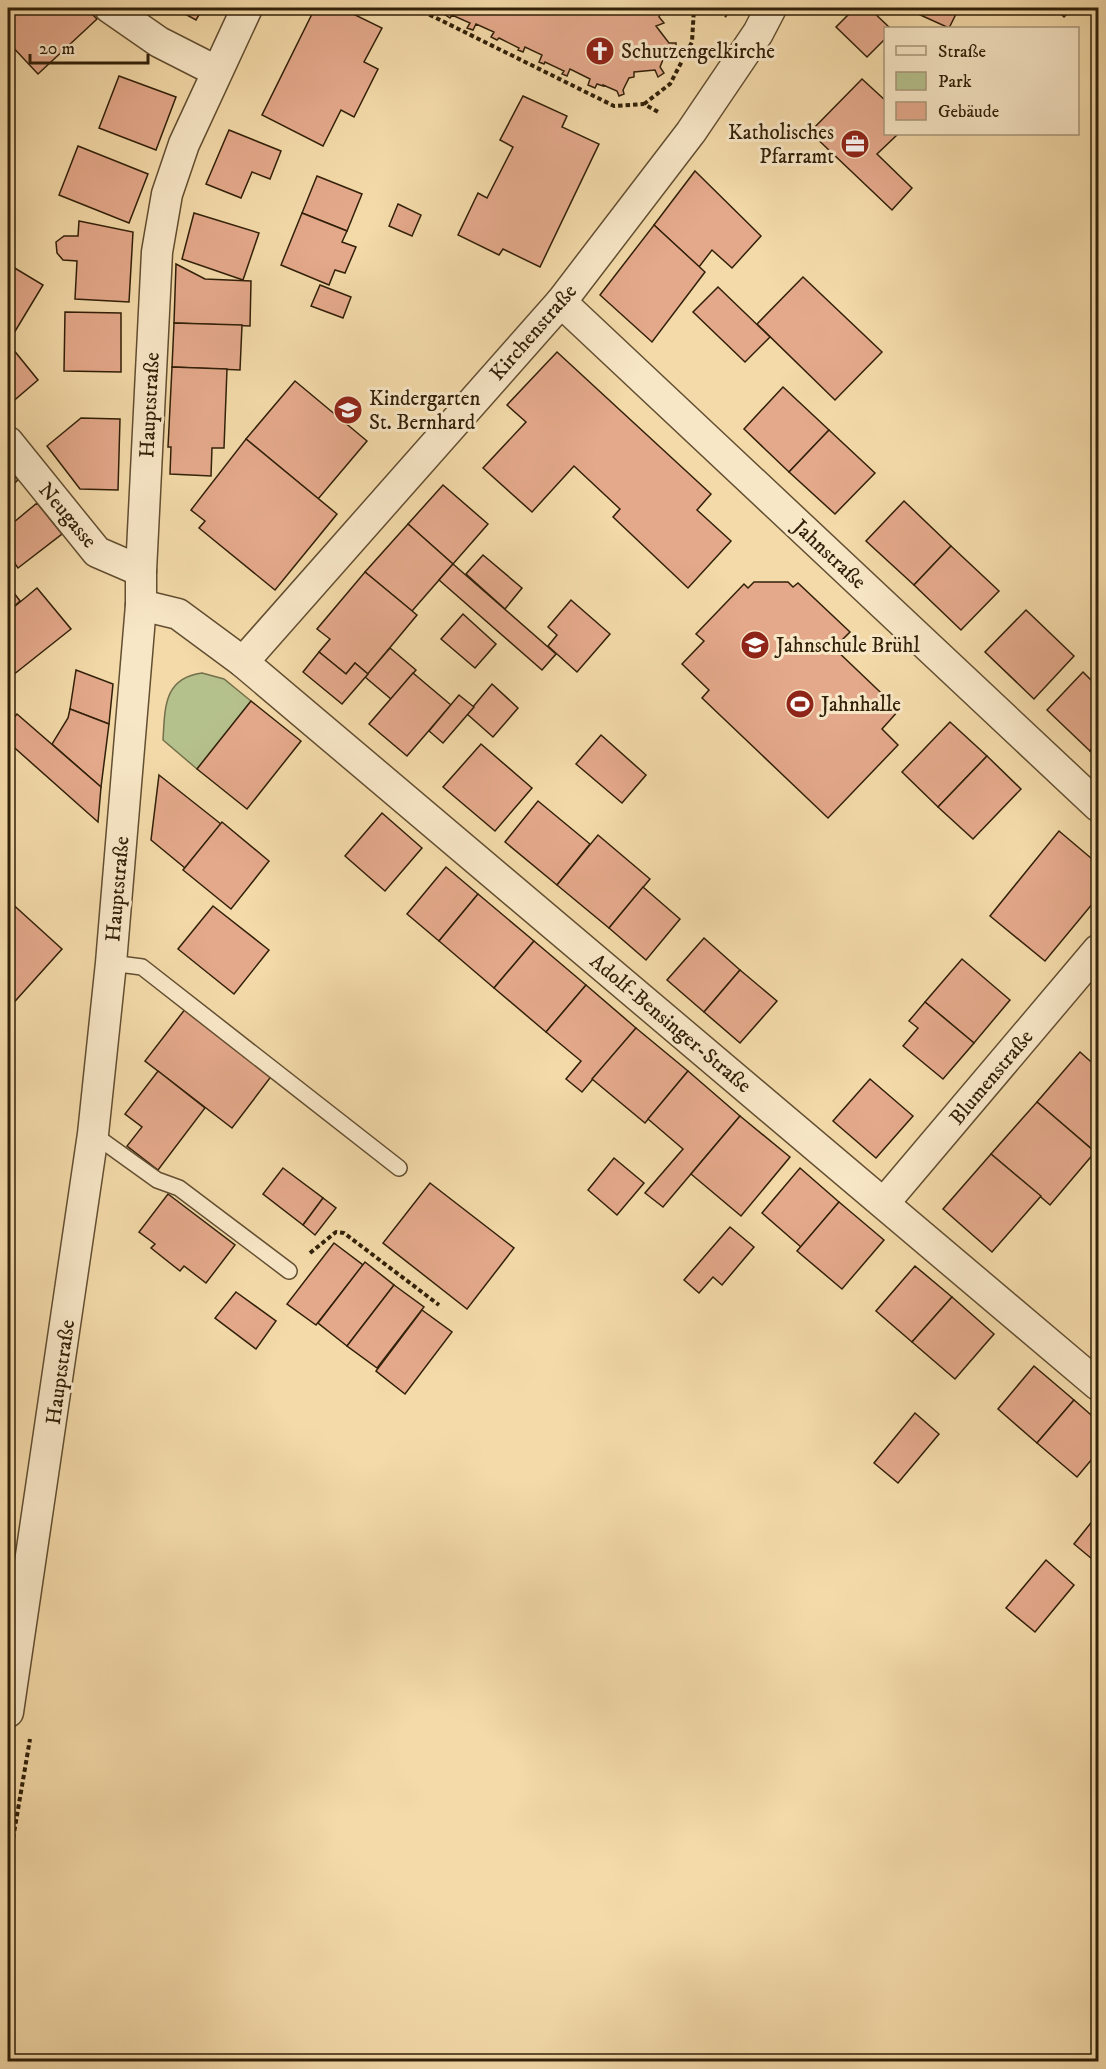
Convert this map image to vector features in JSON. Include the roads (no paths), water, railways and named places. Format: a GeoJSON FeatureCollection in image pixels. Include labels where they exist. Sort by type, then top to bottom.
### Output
{"type":"FeatureCollection","features":[{"type":"Feature","properties":{"kind":"street"},"geometry":{"type":"LineString","coordinates":[[110,8],[159,42],[216,71]]}},
{"type":"Feature","properties":{"kind":"street","name":"Hauptstraße"},"geometry":{"type":"LineString","coordinates":[[8,1712],[61,1365],[93,1134],[111,963],[141,605],[157,252],[167,194],[184,144],[247,8]]}},
{"type":"Feature","properties":{"kind":"street","name":"Kirchenstraße"},"geometry":{"type":"LineString","coordinates":[[243,662],[561,302],[691,132],[758,33],[771,8]]}},
{"type":"Feature","properties":{"kind":"street","name":"Jahnstraße"},"geometry":{"type":"LineString","coordinates":[[561,302],[1098,806]]}},
{"type":"Feature","properties":{"kind":"street","name":"Neugasse"},"geometry":{"type":"LineString","coordinates":[[8,442],[97,552],[141,571]]}},
{"type":"Feature","properties":{"kind":"street"},"geometry":{"type":"LineString","coordinates":[[141,605],[178,614],[243,662]]}},
{"type":"Feature","properties":{"kind":"street","name":"Adolf-Bensinger-Straße"},"geometry":{"type":"LineString","coordinates":[[243,662],[1098,1385]]}},
{"type":"Feature","properties":{"kind":"street","name":"Blumenstraße"},"geometry":{"type":"LineString","coordinates":[[884,1203],[1098,950]]}},
{"type":"Feature","properties":{"kind":"lane"},"geometry":{"type":"LineString","coordinates":[[111,963],[142,967],[399,1168]]}},
{"type":"Feature","properties":{"kind":"lane"},"geometry":{"type":"LineString","coordinates":[[93,1134],[157,1180],[179,1188],[289,1271]]}},
{"type":"Feature","properties":{"kind":"place","name":"Schutzengelkirche"},"geometry":{"type":"Point","coordinates":[600,51]}},
{"type":"Feature","properties":{"kind":"place","name":"Katholisches Pfarramt"},"geometry":{"type":"Point","coordinates":[855,144]}},
{"type":"Feature","properties":{"kind":"place","name":"Kindergarten St. Bernhard"},"geometry":{"type":"Point","coordinates":[348,410]}},
{"type":"Feature","properties":{"kind":"place","name":"Jahnschule Brühl"},"geometry":{"type":"Point","coordinates":[755,645]}},
{"type":"Feature","properties":{"kind":"place","name":"Jahnhalle"},"geometry":{"type":"Point","coordinates":[800,704]}}]}
